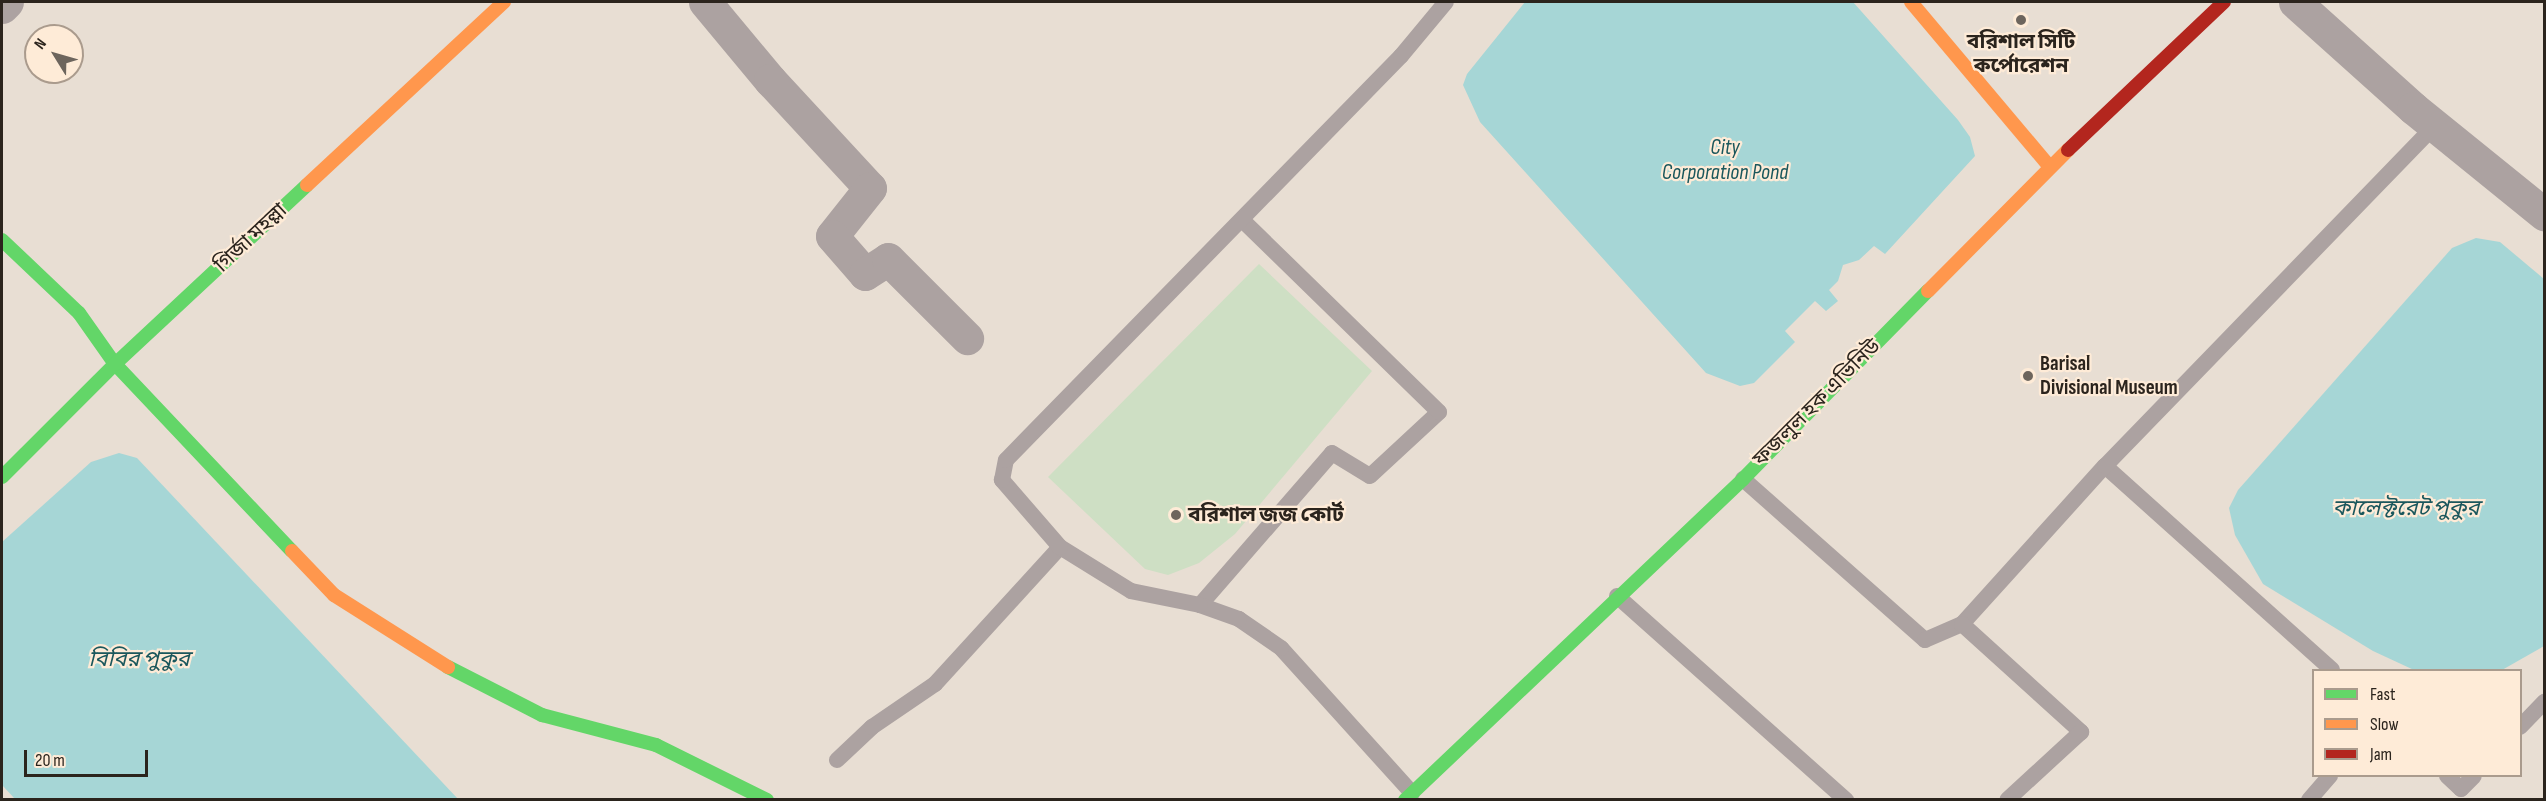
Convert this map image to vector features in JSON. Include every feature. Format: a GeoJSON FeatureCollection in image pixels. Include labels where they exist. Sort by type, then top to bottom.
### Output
{"type":"FeatureCollection","features":[{"type":"Feature","properties":{"kind":"main road","name":"গির্জা মহল্লা"},"geometry":{"type":"LineString","coordinates":[[2,477],[115,364],[504,2]]}},
{"type":"Feature","properties":{"kind":"main road"},"geometry":{"type":"LineString","coordinates":[[1911,2],[2050,167]]}},
{"type":"Feature","properties":{"kind":"main road","name":"ফজলুল হক এভিনিউ"},"geometry":{"type":"LineString","coordinates":[[1409,796],[1617,596],[1743,479],[2050,167],[2224,2]]}},
{"type":"Feature","properties":{"kind":"main road"},"geometry":{"type":"LineString","coordinates":[[2,240],[79,313],[115,364],[334,595],[455,670],[542,715],[656,745],[767,800]]}},
{"type":"Feature","properties":{"kind":"street"},"geometry":{"type":"LineString","coordinates":[[2,7],[7,2]]}},
{"type":"Feature","properties":{"kind":"street"},"geometry":{"type":"LineString","coordinates":[[705,2],[770,80],[870,188],[832,236],[865,274],[888,260],[967,338]]}},
{"type":"Feature","properties":{"kind":"street"},"geometry":{"type":"LineString","coordinates":[[2295,2],[2435,125],[2544,214]]}},
{"type":"Feature","properties":{"kind":"lane"},"geometry":{"type":"LineString","coordinates":[[1409,796],[1281,648],[1239,618],[1200,604],[1131,591],[1060,547],[1002,480],[1006,460],[1401,57],[1446,2]]}},
{"type":"Feature","properties":{"kind":"lane"},"geometry":{"type":"LineString","coordinates":[[1743,479],[1925,640],[1962,624],[2104,466],[2435,125]]}},
{"type":"Feature","properties":{"kind":"lane"},"geometry":{"type":"LineString","coordinates":[[1200,604],[1332,453],[1370,476],[1439,412],[1242,220]]}},
{"type":"Feature","properties":{"kind":"lane"},"geometry":{"type":"LineString","coordinates":[[2104,466],[2331,669]]}},
{"type":"Feature","properties":{"kind":"lane"},"geometry":{"type":"LineString","coordinates":[[837,760],[872,727],[935,684],[1060,547]]}},
{"type":"Feature","properties":{"kind":"lane"},"geometry":{"type":"LineString","coordinates":[[1617,596],[1846,800]]}},
{"type":"Feature","properties":{"kind":"lane"},"geometry":{"type":"LineString","coordinates":[[1962,624],[2081,732],[2007,800]]}},
{"type":"Feature","properties":{"kind":"lane"},"geometry":{"type":"LineString","coordinates":[[2522,725],[2544,702]]}},
{"type":"Feature","properties":{"kind":"lane"},"geometry":{"type":"LineString","coordinates":[[2309,800],[2329,777]]}},
{"type":"Feature","properties":{"kind":"lane"},"geometry":{"type":"LineString","coordinates":[[2448,777],[2462,789],[2473,777]]}},
{"type":"Feature","properties":{"kind":"green space"},"geometry":{"type":"Polygon","coordinates":[[[1259,264],[1372,371],[1235,534],[1199,563],[1168,575],[1145,569],[1048,477],[1259,264]]]}},
{"type":"Feature","properties":{"kind":"water","name":"City Corporation Pond"},"geometry":{"type":"Polygon","coordinates":[[[1525,2],[1853,2],[1958,120],[1970,137],[1975,156],[1885,254],[1874,246],[1859,260],[1843,265],[1838,281],[1829,290],[1838,301],[1826,311],[1815,301],[1785,331],[1795,342],[1754,383],[1740,386],[1706,373],[1480,122],[1463,85],[1467,74],[1525,2]]]}},
{"type":"Feature","properties":{"kind":"water","name":"কালেক্টরেট পুকুর"},"geometry":{"type":"Polygon","coordinates":[[[2476,238],[2500,242],[2544,279],[2544,646],[2504,669],[2412,669],[2373,651],[2263,584],[2235,535],[2229,508],[2238,490],[2452,248],[2476,238]]]}},
{"type":"Feature","properties":{"kind":"water","name":"বিবির পুকুর"},"geometry":{"type":"Polygon","coordinates":[[[119,453],[137,458],[458,799],[15,799],[2,785],[2,542],[91,462],[119,453]]]}},
{"type":"Feature","properties":{"kind":"traffic: fast"},"geometry":{"type":"LineString","coordinates":[[2,477],[115,364],[307,185]]}},
{"type":"Feature","properties":{"kind":"traffic: fast"},"geometry":{"type":"LineString","coordinates":[[2,240],[79,313],[115,364],[292,551]]}},
{"type":"Feature","properties":{"kind":"traffic: fast"},"geometry":{"type":"LineString","coordinates":[[1405,800],[1743,479],[1928,291]]}},
{"type":"Feature","properties":{"kind":"traffic: fast"},"geometry":{"type":"LineString","coordinates":[[448,667],[542,715],[656,745],[767,800]]}},
{"type":"Feature","properties":{"kind":"traffic: slow"},"geometry":{"type":"LineString","coordinates":[[307,185],[504,2]]}},
{"type":"Feature","properties":{"kind":"traffic: slow"},"geometry":{"type":"LineString","coordinates":[[1911,2],[2050,167]]}},
{"type":"Feature","properties":{"kind":"traffic: slow"},"geometry":{"type":"LineString","coordinates":[[1928,291],[2068,150]]}},
{"type":"Feature","properties":{"kind":"traffic: slow"},"geometry":{"type":"LineString","coordinates":[[292,551],[334,595],[448,667]]}},
{"type":"Feature","properties":{"kind":"traffic: jam"},"geometry":{"type":"LineString","coordinates":[[2068,150],[2224,2]]}},
{"type":"Feature","properties":{"kind":"place","name":"বরিশাল সিটি কর্পোরেশন"},"geometry":{"type":"Point","coordinates":[2021,20]}},
{"type":"Feature","properties":{"kind":"place","name":"Barisal Divisional Museum"},"geometry":{"type":"Point","coordinates":[2028,376]}},
{"type":"Feature","properties":{"kind":"place","name":"বরিশাল জজ কোর্ট"},"geometry":{"type":"Point","coordinates":[1176,515]}}]}
